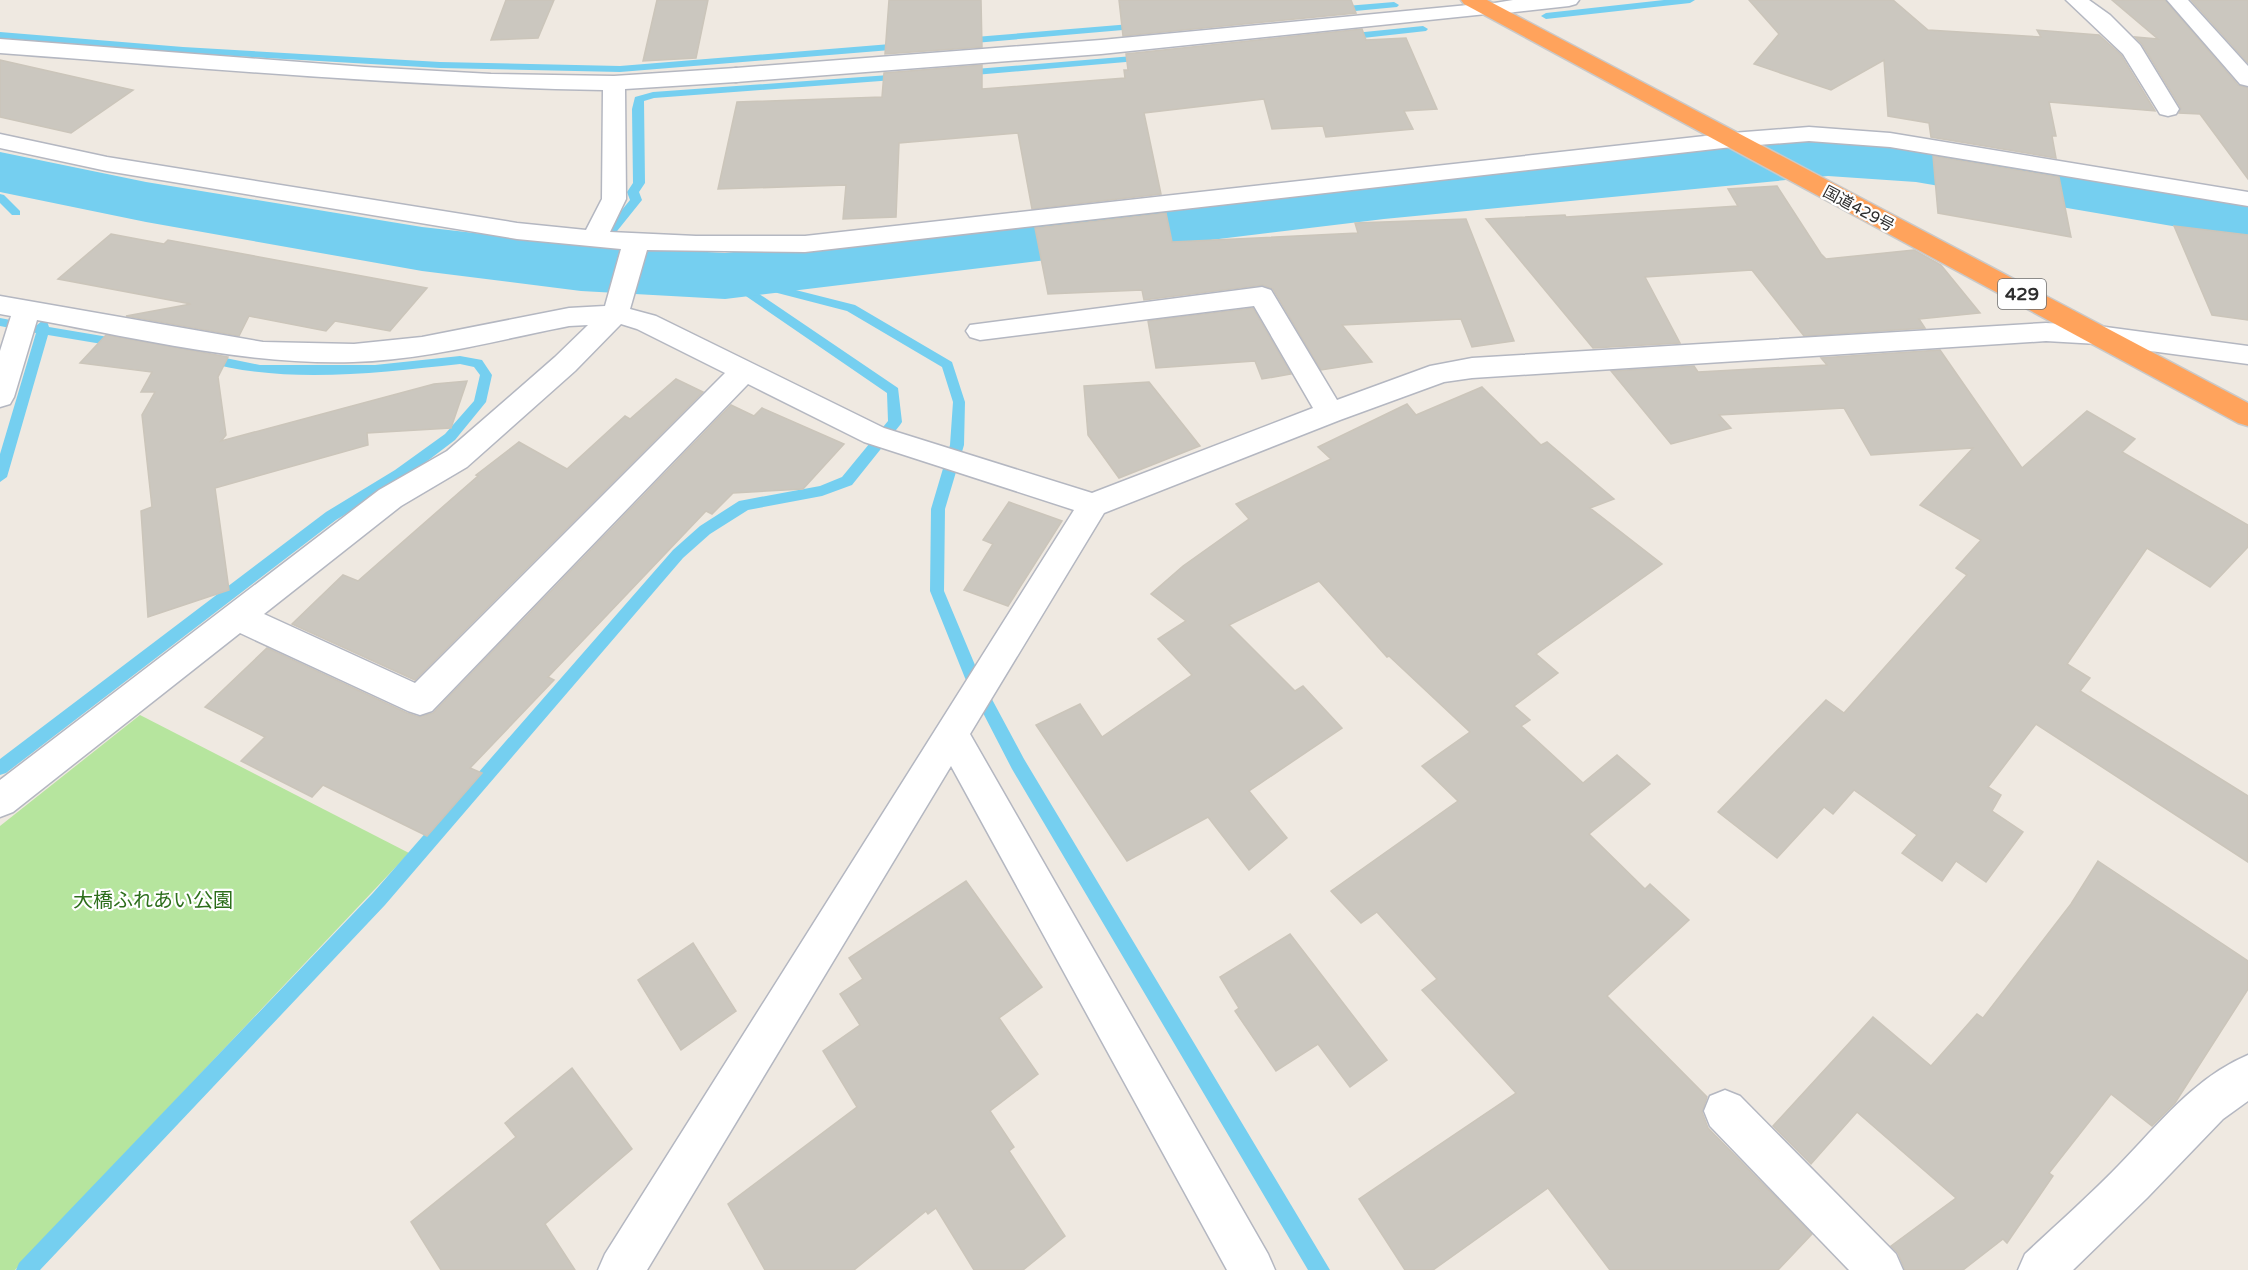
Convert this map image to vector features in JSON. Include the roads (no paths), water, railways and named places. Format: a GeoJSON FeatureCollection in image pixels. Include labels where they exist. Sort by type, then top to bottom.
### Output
{"type":"FeatureCollection","features":[{"type":"Feature","properties":{"kind":"highway","name":"国道429号"},"geometry":{"type":"LineString","coordinates":[[1480,5],[2248,416]]}},
{"type":"Feature","properties":{"kind":"street"},"geometry":{"type":"LineString","coordinates":[[0,46],[365,75],[491,81],[614,83],[1101,47],[1480,5],[1569,0]]}},
{"type":"Feature","properties":{"kind":"street"},"geometry":{"type":"LineString","coordinates":[[2076,0],[2102,20],[2132,50],[2168,109]]}},
{"type":"Feature","properties":{"kind":"street"},"geometry":{"type":"LineString","coordinates":[[2177,0],[2248,79]]}},
{"type":"Feature","properties":{"kind":"street"},"geometry":{"type":"LineString","coordinates":[[0,801],[390,498],[457,459],[565,364],[618,306],[614,83]]}},
{"type":"Feature","properties":{"kind":"street"},"geometry":{"type":"LineString","coordinates":[[0,141],[107,164],[517,231],[616,242],[693,245],[804,244],[1739,144],[1809,134],[1890,140],[2248,199]]}},
{"type":"Feature","properties":{"kind":"street"},"geometry":{"type":"LineString","coordinates":[[980,331],[1262,296],[1330,412]]}},
{"type":"Feature","properties":{"kind":"street"},"geometry":{"type":"LineString","coordinates":[[0,397],[17,317],[263,351],[354,353],[422,346],[618,306],[646,322],[883,438],[1093,505]]}},
{"type":"Feature","properties":{"kind":"street"},"geometry":{"type":"LineString","coordinates":[[621,1270],[1093,505],[1330,412],[1440,373],[1472,368],[2017,333],[2098,334],[2248,355]]}},
{"type":"Feature","properties":{"kind":"street"},"geometry":{"type":"LineString","coordinates":[[238,617],[420,701],[745,370]]}},
{"type":"Feature","properties":{"kind":"street"},"geometry":{"type":"LineString","coordinates":[[959,722],[1252,1270]]}},
{"type":"Feature","properties":{"kind":"street"},"geometry":{"type":"LineString","coordinates":[[2041,1270],[2132,1184],[2208,1104],[2248,1076]]}},
{"type":"Feature","properties":{"kind":"street"},"geometry":{"type":"LineString","coordinates":[[1725,1111],[1880,1270]]}},
{"type":"Feature","properties":{"kind":"waterway"},"geometry":{"type":"LineString","coordinates":[[1546,16],[1690,0]]}},
{"type":"Feature","properties":{"kind":"waterway"},"geometry":{"type":"LineString","coordinates":[[1334,10],[1394,5]]}},
{"type":"Feature","properties":{"kind":"waterway"},"geometry":{"type":"LineString","coordinates":[[963,41],[1143,26]]}},
{"type":"Feature","properties":{"kind":"waterway"},"geometry":{"type":"LineString","coordinates":[[1345,37],[1423,29]]}},
{"type":"Feature","properties":{"kind":"waterway"},"geometry":{"type":"LineString","coordinates":[[0,35],[183,50],[440,65],[620,69],[903,46]]}},
{"type":"Feature","properties":{"kind":"waterway"},"geometry":{"type":"LineString","coordinates":[[963,73],[1145,58]]}},
{"type":"Feature","properties":{"kind":"waterway"},"geometry":{"type":"LineString","coordinates":[[581,268],[636,200],[633,192],[639,183],[637,109],[639,99],[653,95],[903,77]]}},
{"type":"Feature","properties":{"kind":"waterway"},"geometry":{"type":"LineString","coordinates":[[0,172],[146,202],[422,249],[581,268],[725,276],[1384,199],[1828,156],[1916,162],[2248,218]]}},
{"type":"Feature","properties":{"kind":"waterway"},"geometry":{"type":"LineString","coordinates":[[0,182],[7,173]]}},
{"type":"Feature","properties":{"kind":"waterway"},"geometry":{"type":"LineString","coordinates":[[0,197],[16,213]]}},
{"type":"Feature","properties":{"kind":"waterway"},"geometry":{"type":"LineString","coordinates":[[26,1270],[379,899],[678,554],[705,530],[744,505],[822,491],[847,481],[895,422],[893,391],[725,276]]}},
{"type":"Feature","properties":{"kind":"waterway"},"geometry":{"type":"LineString","coordinates":[[734,278],[851,308],[948,365],[959,402],[957,445],[938,509],[937,591],[973,678],[1018,764],[1320,1270]]}},
{"type":"Feature","properties":{"kind":"waterway"},"geometry":{"type":"LineString","coordinates":[[0,322],[43,330]]}},
{"type":"Feature","properties":{"kind":"waterway"},"geometry":{"type":"LineString","coordinates":[[43,324],[43,330]]}},
{"type":"Feature","properties":{"kind":"waterway"},"geometry":{"type":"LineString","coordinates":[[0,477],[43,330]]}},
{"type":"Feature","properties":{"kind":"waterway"},"geometry":{"type":"LineString","coordinates":[[43,330],[120,343]]}},
{"type":"Feature","properties":{"kind":"waterway"},"geometry":{"type":"LineString","coordinates":[[0,768],[331,516],[400,474],[450,437],[480,402],[486,375],[478,363],[460,360],[375,369],[313,370],[260,369],[206,358]]}},
{"type":"Feature","properties":{"kind":"park label","name":"大橋ふれあい公園"},"geometry":{"type":"Point","coordinates":[153,900]}}]}
